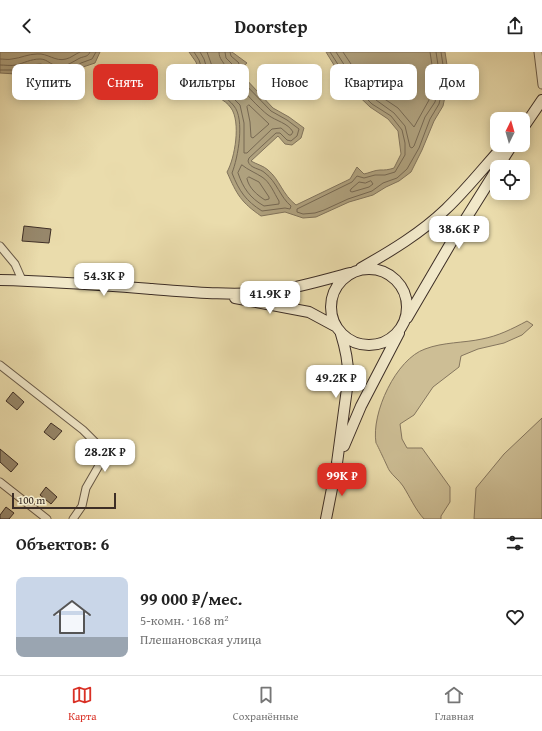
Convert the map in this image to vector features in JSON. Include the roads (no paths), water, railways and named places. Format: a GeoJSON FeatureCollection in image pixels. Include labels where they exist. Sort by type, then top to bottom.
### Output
{"type":"FeatureCollection","features":[{"type":"Feature","properties":{"kind":"main road"},"geometry":{"type":"LineString","coordinates":[[530,117],[542,100]]}},
{"type":"Feature","properties":{"kind":"main road"},"geometry":{"type":"LineString","coordinates":[[530,116],[534,111]]}},
{"type":"Feature","properties":{"kind":"main road"},"geometry":{"type":"LineString","coordinates":[[326,519],[347,401],[349,368],[347,355],[331,307],[336,289],[341,281],[355,271],[396,248],[424,228],[447,208],[498,152]]}},
{"type":"Feature","properties":{"kind":"main road"},"geometry":{"type":"LineString","coordinates":[[337,463],[361,406],[403,326],[455,236],[490,181]]}},
{"type":"Feature","properties":{"kind":"main road"},"geometry":{"type":"LineString","coordinates":[[0,280],[22,280],[210,294],[249,293],[271,292],[303,286],[355,271],[371,269],[382,271],[391,275],[404,290],[407,300],[403,326],[391,338],[382,343],[371,344],[355,341],[309,312],[210,294]]}},
{"type":"Feature","properties":{"kind":"street"},"geometry":{"type":"LineString","coordinates":[[538,52],[542,85]]}},
{"type":"Feature","properties":{"kind":"street"},"geometry":{"type":"LineString","coordinates":[[0,246],[15,264],[22,280]]}},
{"type":"Feature","properties":{"kind":"street"},"geometry":{"type":"LineString","coordinates":[[0,365],[83,430],[100,447],[100,462],[86,488],[82,506],[73,519]]}},
{"type":"Feature","properties":{"kind":"street"},"geometry":{"type":"LineString","coordinates":[[0,482],[47,519]]}},
{"type":"Feature","properties":{"kind":"water"},"geometry":{"type":"Polygon","coordinates":[[[0,52],[100,52],[95,63],[85,66],[85,64],[12,64],[12,74],[0,73],[0,52]]]}},
{"type":"Feature","properties":{"kind":"water"},"geometry":{"type":"Polygon","coordinates":[[[189,52],[232,52],[247,63],[197,64],[189,52]]]}},
{"type":"Feature","properties":{"kind":"water"},"geometry":{"type":"Polygon","coordinates":[[[326,52],[445,52],[447,64],[425,64],[425,100],[444,100],[443,106],[434,121],[411,172],[399,181],[373,195],[349,202],[316,217],[303,218],[285,212],[261,216],[240,197],[227,172],[230,166],[236,140],[236,122],[231,108],[222,100],[249,100],[249,82],[257,91],[257,100],[266,100],[273,108],[304,128],[301,138],[292,145],[285,144],[278,136],[251,161],[268,170],[291,201],[296,205],[350,179],[357,167],[364,174],[376,170],[387,170],[394,168],[401,154],[398,131],[388,119],[370,107],[363,100],[417,100],[417,64],[333,64],[326,52]]]}}]}
